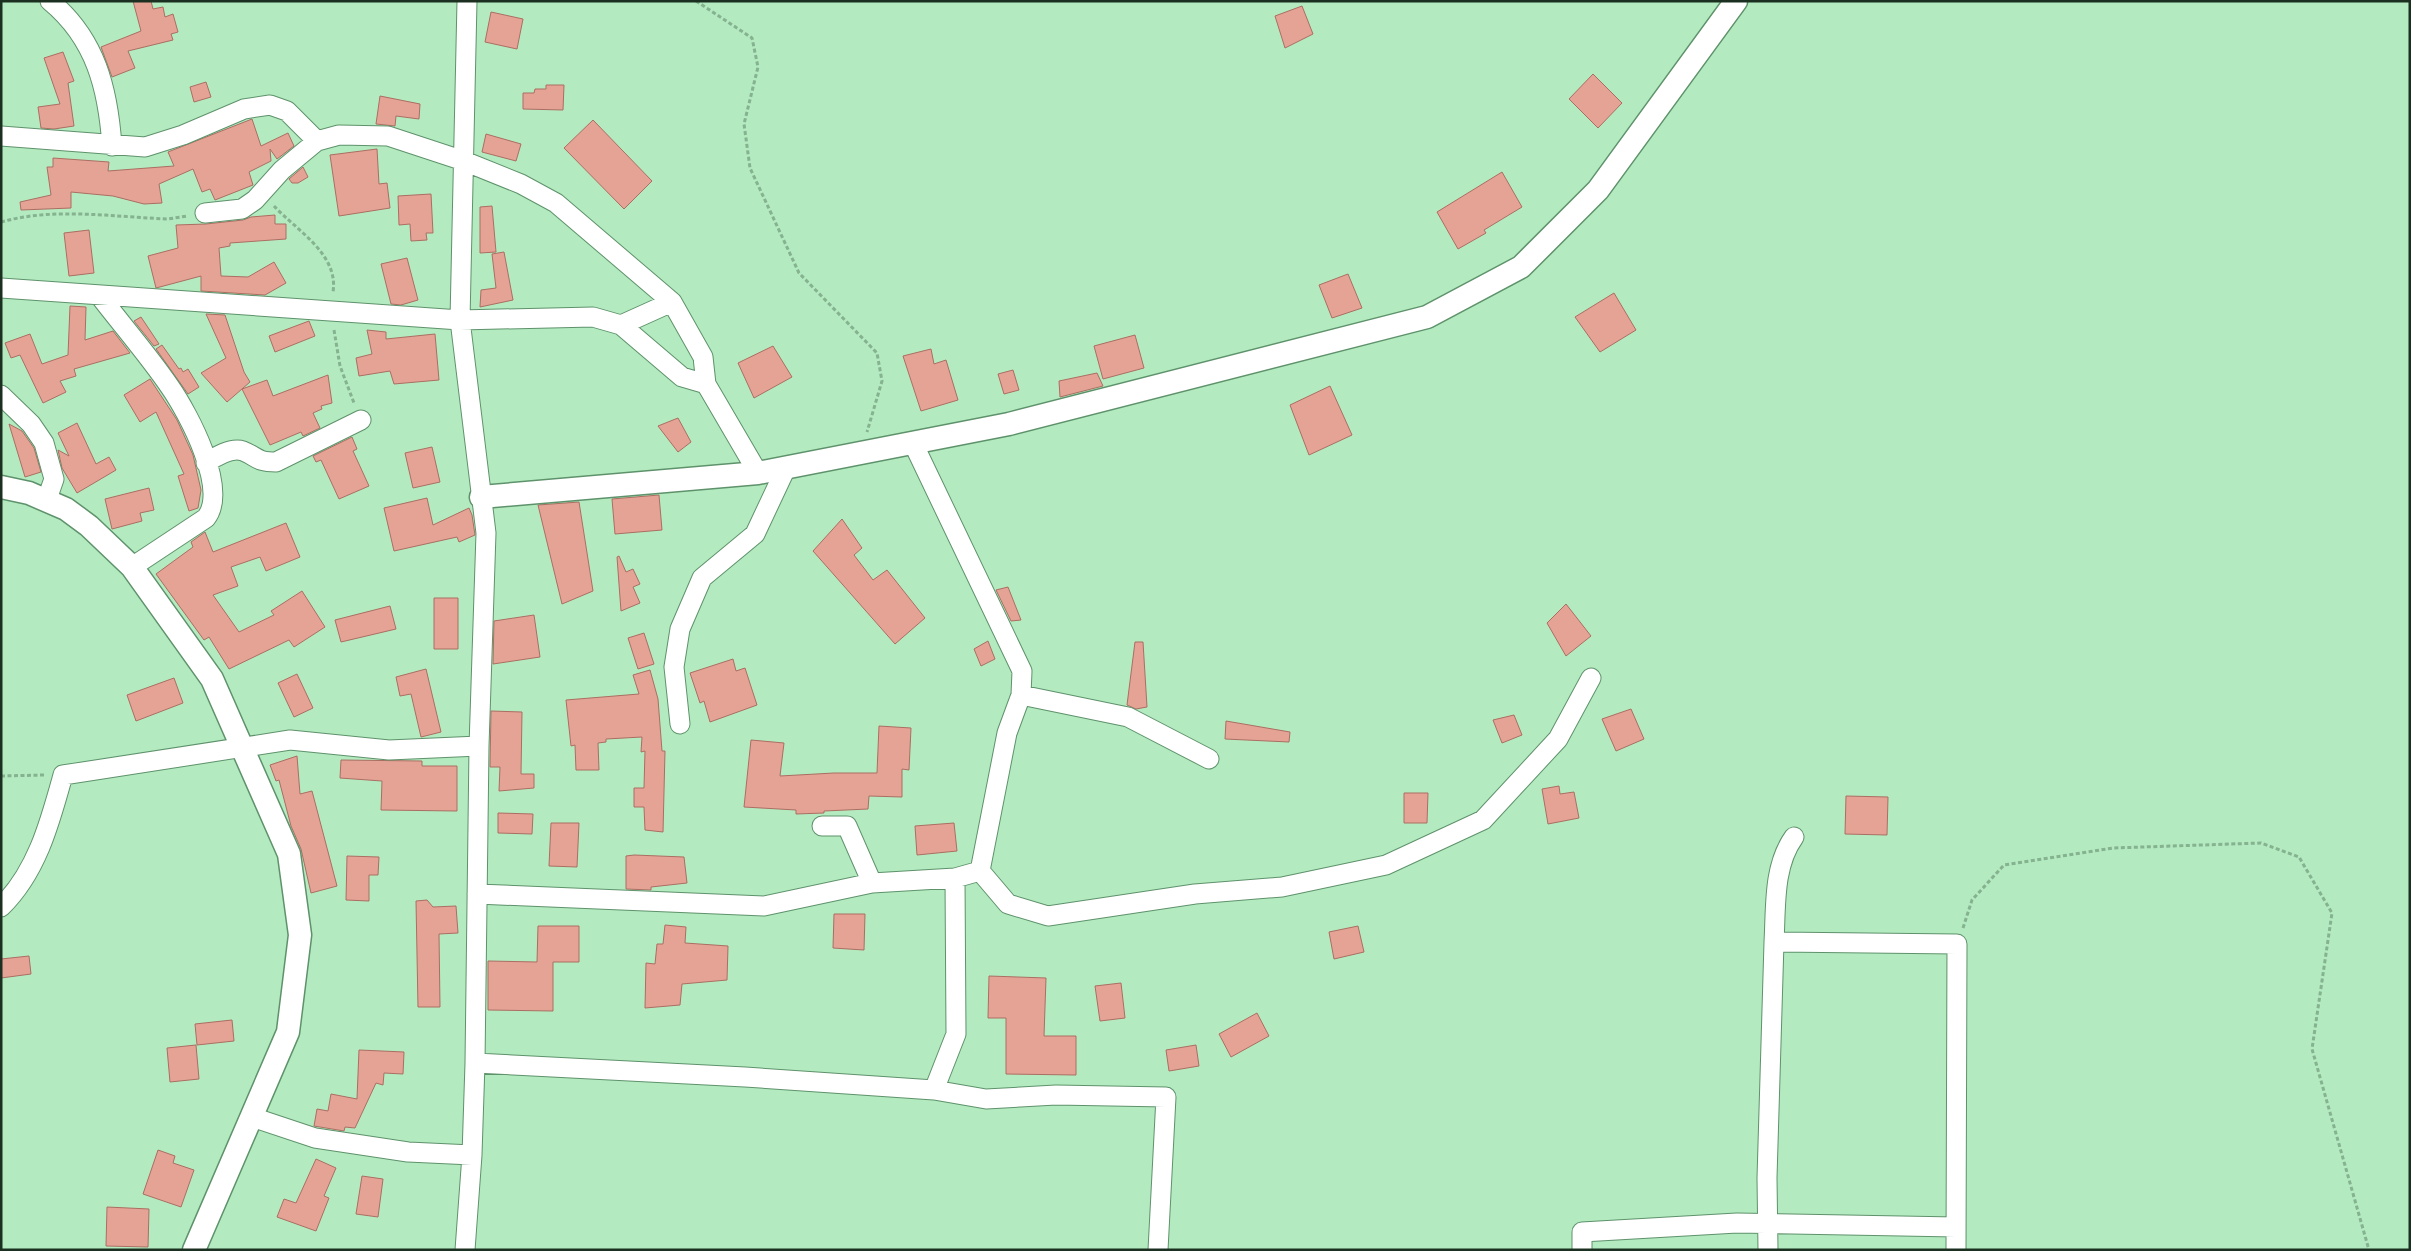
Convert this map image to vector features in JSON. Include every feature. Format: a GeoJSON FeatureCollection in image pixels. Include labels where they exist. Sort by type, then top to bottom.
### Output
{"type":"FeatureCollection","features":[{"type":"Feature","properties":{"kind":"street"},"geometry":{"type":"LineString","coordinates":[[50,1],[81,32],[93,56],[105,87],[110,113],[112,146]]}},
{"type":"Feature","properties":{"kind":"street"},"geometry":{"type":"LineString","coordinates":[[465,1250],[472,1155],[479,746],[486,533],[460,320],[467,1]]}},
{"type":"Feature","properties":{"kind":"street"},"geometry":{"type":"LineString","coordinates":[[481,497],[758,473],[786,468],[1009,424],[1427,317],[1521,267],[1598,190],[1736,1]]}},
{"type":"Feature","properties":{"kind":"street"},"geometry":{"type":"LineString","coordinates":[[1,136],[112,146],[145,147],[158,144],[244,109],[261,105],[277,106],[287,111],[317,141]]}},
{"type":"Feature","properties":{"kind":"street"},"geometry":{"type":"LineString","coordinates":[[205,213],[242,209],[255,200],[282,170],[317,141],[338,136],[388,136],[464,161],[521,184],[556,203],[672,302],[703,357],[706,384],[758,473]]}},
{"type":"Feature","properties":{"kind":"street"},"geometry":{"type":"LineString","coordinates":[[1,288],[460,320],[593,317],[621,325],[682,377],[706,384]]}},
{"type":"Feature","properties":{"kind":"street"},"geometry":{"type":"LineString","coordinates":[[99,295],[170,387],[202,446],[211,487],[210,513],[206,518],[132,567]]}},
{"type":"Feature","properties":{"kind":"street"},"geometry":{"type":"LineString","coordinates":[[621,325],[672,302]]}},
{"type":"Feature","properties":{"kind":"street"},"geometry":{"type":"LineString","coordinates":[[1,394],[31,424],[44,442],[54,479],[47,500]]}},
{"type":"Feature","properties":{"kind":"street"},"geometry":{"type":"LineString","coordinates":[[206,463],[219,454],[241,450],[261,462],[276,462],[361,420]]}},
{"type":"Feature","properties":{"kind":"street"},"geometry":{"type":"LineString","coordinates":[[912,443],[1022,671],[1021,695],[1007,732],[980,871]]}},
{"type":"Feature","properties":{"kind":"street"},"geometry":{"type":"LineString","coordinates":[[680,724],[674,667],[680,629],[702,578],[755,534],[786,468]]}},
{"type":"Feature","properties":{"kind":"street"},"geometry":{"type":"LineString","coordinates":[[1,487],[47,500],[66,509],[89,526],[132,567],[212,679],[289,854],[300,935],[288,1032],[194,1250]]}},
{"type":"Feature","properties":{"kind":"street"},"geometry":{"type":"LineString","coordinates":[[980,871],[1008,904],[1048,916],[1195,894],[1282,887],[1386,865],[1483,820],[1558,739],[1591,678]]}},
{"type":"Feature","properties":{"kind":"street"},"geometry":{"type":"LineString","coordinates":[[1021,695],[1128,717],[1209,759]]}},
{"type":"Feature","properties":{"kind":"street"},"geometry":{"type":"LineString","coordinates":[[1,907],[17,892],[46,835],[63,775],[290,740],[388,750],[479,746]]}},
{"type":"Feature","properties":{"kind":"street"},"geometry":{"type":"LineString","coordinates":[[822,826],[847,826],[872,883]]}},
{"type":"Feature","properties":{"kind":"street"},"geometry":{"type":"LineString","coordinates":[[1768,1250],[1774,942],[1780,867],[1786,847],[1794,837]]}},
{"type":"Feature","properties":{"kind":"street"},"geometry":{"type":"LineString","coordinates":[[477,894],[764,906],[872,883],[955,878],[980,871]]}},
{"type":"Feature","properties":{"kind":"street"},"geometry":{"type":"LineString","coordinates":[[934,1090],[956,1034],[955,878]]}},
{"type":"Feature","properties":{"kind":"street"},"geometry":{"type":"LineString","coordinates":[[1774,942],[1957,944],[1956,1250]]}},
{"type":"Feature","properties":{"kind":"street"},"geometry":{"type":"LineString","coordinates":[[474,1062],[746,1077],[934,1090],[986,1099],[1056,1095],[1166,1097],[1158,1250]]}},
{"type":"Feature","properties":{"kind":"street"},"geometry":{"type":"LineString","coordinates":[[252,1117],[315,1138],[408,1152],[472,1155]]}},
{"type":"Feature","properties":{"kind":"street"},"geometry":{"type":"LineString","coordinates":[[1582,1250],[1582,1232],[1736,1223],[1956,1227]]}},
{"type":"Feature","properties":{"kind":"path"},"geometry":{"type":"LineString","coordinates":[[696,1],[752,38],[758,67],[744,124],[750,168],[799,273],[878,353],[882,382],[860,453]]}},
{"type":"Feature","properties":{"kind":"path"},"geometry":{"type":"LineString","coordinates":[[1,222],[26,215],[49,214],[168,219],[205,213]]}},
{"type":"Feature","properties":{"kind":"path"},"geometry":{"type":"LineString","coordinates":[[1,776],[63,775]]}},
{"type":"Feature","properties":{"kind":"path"},"geometry":{"type":"LineString","coordinates":[[1957,944],[1972,900],[2004,865],[2113,848],[2222,844],[2261,844],[2299,857],[2332,913],[2312,1049],[2369,1250]]}},
{"type":"Feature","properties":{"kind":"building"},"geometry":{"type":"Polygon","coordinates":[[[133,1],[151,1],[153,9],[163,7],[165,17],[173,14],[178,32],[171,34],[173,40],[128,51],[135,68],[112,77],[101,47],[141,31],[133,1]]]}},
{"type":"Feature","properties":{"kind":"building"},"geometry":{"type":"Polygon","coordinates":[[[1302,6],[1313,34],[1285,48],[1275,16],[1302,6]]]}},
{"type":"Feature","properties":{"kind":"building"},"geometry":{"type":"Polygon","coordinates":[[[491,12],[523,19],[517,49],[485,42],[491,12]]]}},
{"type":"Feature","properties":{"kind":"building"},"geometry":{"type":"Polygon","coordinates":[[[63,52],[74,81],[68,83],[74,126],[54,129],[41,128],[38,107],[60,104],[44,58],[63,52]]]}},
{"type":"Feature","properties":{"kind":"building"},"geometry":{"type":"Polygon","coordinates":[[[1593,74],[1622,103],[1598,128],[1569,99],[1593,74]]]}},
{"type":"Feature","properties":{"kind":"building"},"geometry":{"type":"Polygon","coordinates":[[[206,82],[211,97],[194,102],[190,87],[206,82]]]}},
{"type":"Feature","properties":{"kind":"building"},"geometry":{"type":"Polygon","coordinates":[[[546,85],[564,85],[563,110],[523,109],[523,93],[534,93],[535,89],[546,89],[546,85]]]}},
{"type":"Feature","properties":{"kind":"building"},"geometry":{"type":"Polygon","coordinates":[[[380,96],[420,104],[419,119],[396,116],[395,126],[376,124],[380,96]]]}},
{"type":"Feature","properties":{"kind":"building"},"geometry":{"type":"Polygon","coordinates":[[[252,119],[261,146],[288,133],[294,146],[277,159],[270,149],[271,161],[249,172],[253,185],[215,200],[210,189],[202,192],[193,169],[159,184],[162,203],[144,204],[113,196],[71,192],[71,208],[21,210],[20,202],[51,195],[47,167],[53,167],[53,158],[109,162],[108,171],[174,166],[168,152],[252,119]]]}},
{"type":"Feature","properties":{"kind":"building"},"geometry":{"type":"Polygon","coordinates":[[[593,120],[652,181],[624,209],[564,148],[593,120]]]}},
{"type":"Feature","properties":{"kind":"building"},"geometry":{"type":"Polygon","coordinates":[[[486,134],[521,144],[516,161],[482,152],[486,134]]]}},
{"type":"Feature","properties":{"kind":"building"},"geometry":{"type":"Polygon","coordinates":[[[377,149],[379,184],[387,183],[390,208],[339,216],[330,155],[377,149]]]}},
{"type":"Feature","properties":{"kind":"building"},"geometry":{"type":"Polygon","coordinates":[[[303,167],[308,177],[298,183],[292,183],[289,179],[303,167]]]}},
{"type":"Feature","properties":{"kind":"building"},"geometry":{"type":"Polygon","coordinates":[[[1502,172],[1522,207],[1484,230],[1486,233],[1458,249],[1437,212],[1502,172]]]}},
{"type":"Feature","properties":{"kind":"building"},"geometry":{"type":"Polygon","coordinates":[[[431,194],[433,233],[426,233],[427,240],[411,241],[410,224],[399,225],[398,196],[431,194]]]}},
{"type":"Feature","properties":{"kind":"building"},"geometry":{"type":"Polygon","coordinates":[[[492,206],[496,252],[480,253],[480,207],[492,206]]]}},
{"type":"Feature","properties":{"kind":"building"},"geometry":{"type":"Polygon","coordinates":[[[275,215],[275,224],[286,224],[286,239],[230,243],[230,246],[219,248],[221,276],[248,277],[274,262],[286,283],[265,295],[201,291],[201,276],[156,288],[148,256],[178,248],[176,225],[206,224],[275,215]]]}},
{"type":"Feature","properties":{"kind":"building"},"geometry":{"type":"Polygon","coordinates":[[[89,230],[94,273],[69,276],[64,233],[89,230]]]}},
{"type":"Feature","properties":{"kind":"building"},"geometry":{"type":"Polygon","coordinates":[[[504,252],[513,300],[480,307],[481,290],[496,288],[492,254],[504,252]]]}},
{"type":"Feature","properties":{"kind":"building"},"geometry":{"type":"Polygon","coordinates":[[[407,258],[418,300],[401,305],[391,304],[381,264],[407,258]]]}},
{"type":"Feature","properties":{"kind":"building"},"geometry":{"type":"Polygon","coordinates":[[[1348,274],[1362,308],[1332,318],[1319,285],[1348,274]]]}},
{"type":"Feature","properties":{"kind":"building"},"geometry":{"type":"Polygon","coordinates":[[[1614,293],[1636,330],[1600,352],[1575,317],[1614,293]]]}},
{"type":"Feature","properties":{"kind":"building"},"geometry":{"type":"Polygon","coordinates":[[[70,306],[86,307],[85,340],[113,331],[130,353],[74,369],[76,376],[60,381],[66,392],[43,403],[20,355],[11,358],[5,343],[30,334],[42,364],[68,355],[70,306]]]}},
{"type":"Feature","properties":{"kind":"building"},"geometry":{"type":"Polygon","coordinates":[[[206,314],[225,315],[244,372],[250,382],[227,402],[201,373],[226,358],[206,314]]]}},
{"type":"Feature","properties":{"kind":"building"},"geometry":{"type":"Polygon","coordinates":[[[141,317],[159,344],[154,346],[134,321],[141,317]]]}},
{"type":"Feature","properties":{"kind":"building"},"geometry":{"type":"Polygon","coordinates":[[[309,321],[315,336],[275,352],[269,336],[309,321]]]}},
{"type":"Feature","properties":{"kind":"building"},"geometry":{"type":"Polygon","coordinates":[[[367,330],[386,332],[386,339],[435,334],[439,380],[394,384],[390,371],[359,376],[356,358],[372,354],[367,330]]]}},
{"type":"Feature","properties":{"kind":"building"},"geometry":{"type":"Polygon","coordinates":[[[1135,335],[1144,368],[1103,379],[1094,346],[1135,335]]]}},
{"type":"Feature","properties":{"kind":"building"},"geometry":{"type":"Polygon","coordinates":[[[162,345],[179,369],[181,368],[183,372],[188,369],[199,387],[188,394],[156,349],[162,345]]]}},
{"type":"Feature","properties":{"kind":"building"},"geometry":{"type":"Polygon","coordinates":[[[773,346],[792,377],[754,398],[738,363],[773,346]]]}},
{"type":"Feature","properties":{"kind":"building"},"geometry":{"type":"Polygon","coordinates":[[[931,349],[934,364],[946,360],[958,400],[921,411],[903,356],[931,349]]]}},
{"type":"Feature","properties":{"kind":"building"},"geometry":{"type":"Polygon","coordinates":[[[1013,370],[1019,390],[1004,394],[998,374],[1013,370]]]}},
{"type":"Feature","properties":{"kind":"building"},"geometry":{"type":"Polygon","coordinates":[[[1097,373],[1103,386],[1060,397],[1059,381],[1097,373]]]}},
{"type":"Feature","properties":{"kind":"building"},"geometry":{"type":"Polygon","coordinates":[[[328,375],[332,403],[321,406],[322,409],[313,413],[320,428],[303,436],[301,432],[270,445],[242,389],[267,380],[273,396],[328,375]]]}},
{"type":"Feature","properties":{"kind":"building"},"geometry":{"type":"Polygon","coordinates":[[[150,379],[177,420],[193,455],[201,490],[198,508],[189,511],[178,476],[184,474],[156,412],[140,422],[124,395],[150,379]]]}},
{"type":"Feature","properties":{"kind":"building"},"geometry":{"type":"Polygon","coordinates":[[[1330,386],[1352,435],[1309,455],[1290,405],[1330,386]]]}},
{"type":"Feature","properties":{"kind":"building"},"geometry":{"type":"Polygon","coordinates":[[[678,418],[691,442],[678,452],[658,426],[678,418]]]}},
{"type":"Feature","properties":{"kind":"building"},"geometry":{"type":"Polygon","coordinates":[[[77,423],[96,464],[109,457],[116,470],[77,493],[62,468],[58,450],[69,456],[58,433],[77,423]]]}},
{"type":"Feature","properties":{"kind":"building"},"geometry":{"type":"Polygon","coordinates":[[[9,424],[22,431],[34,448],[41,472],[25,477],[9,424]]]}},
{"type":"Feature","properties":{"kind":"building"},"geometry":{"type":"Polygon","coordinates":[[[352,437],[357,449],[353,451],[369,486],[339,499],[321,460],[316,462],[313,456],[352,437]]]}},
{"type":"Feature","properties":{"kind":"building"},"geometry":{"type":"Polygon","coordinates":[[[432,447],[440,482],[413,488],[405,453],[432,447]]]}},
{"type":"Feature","properties":{"kind":"building"},"geometry":{"type":"Polygon","coordinates":[[[149,488],[154,510],[140,513],[142,521],[112,529],[105,499],[149,488]]]}},
{"type":"Feature","properties":{"kind":"building"},"geometry":{"type":"Polygon","coordinates":[[[659,495],[662,530],[615,534],[612,499],[659,495]]]}},
{"type":"Feature","properties":{"kind":"building"},"geometry":{"type":"Polygon","coordinates":[[[427,498],[433,525],[469,508],[475,535],[459,542],[457,537],[394,551],[384,508],[427,498]]]}},
{"type":"Feature","properties":{"kind":"building"},"geometry":{"type":"Polygon","coordinates":[[[579,502],[593,591],[562,604],[538,505],[579,502]]]}},
{"type":"Feature","properties":{"kind":"building"},"geometry":{"type":"Polygon","coordinates":[[[842,519],[862,548],[854,555],[873,580],[887,570],[925,618],[895,644],[813,551],[842,519]]]}},
{"type":"Feature","properties":{"kind":"building"},"geometry":{"type":"Polygon","coordinates":[[[286,523],[300,557],[266,571],[260,557],[231,567],[238,586],[213,595],[239,632],[274,615],[271,611],[302,591],[325,627],[294,647],[289,640],[229,669],[209,637],[204,640],[156,574],[193,547],[191,542],[205,532],[213,552],[286,523]]]}},
{"type":"Feature","properties":{"kind":"building"},"geometry":{"type":"Polygon","coordinates":[[[619,556],[626,572],[633,569],[640,584],[633,587],[640,603],[621,611],[617,557],[619,556]]]}},
{"type":"Feature","properties":{"kind":"building"},"geometry":{"type":"Polygon","coordinates":[[[1008,587],[1021,620],[1011,621],[996,590],[1008,587]]]}},
{"type":"Feature","properties":{"kind":"building"},"geometry":{"type":"Polygon","coordinates":[[[434,598],[458,598],[458,649],[434,649],[434,598]]]}},
{"type":"Feature","properties":{"kind":"building"},"geometry":{"type":"Polygon","coordinates":[[[1566,604],[1591,636],[1566,656],[1547,623],[1566,604]]]}},
{"type":"Feature","properties":{"kind":"building"},"geometry":{"type":"Polygon","coordinates":[[[390,606],[396,629],[341,642],[335,620],[390,606]]]}},
{"type":"Feature","properties":{"kind":"building"},"geometry":{"type":"Polygon","coordinates":[[[534,615],[540,657],[493,664],[494,621],[534,615]]]}},
{"type":"Feature","properties":{"kind":"building"},"geometry":{"type":"Polygon","coordinates":[[[644,633],[654,664],[638,669],[628,638],[644,633]]]}},
{"type":"Feature","properties":{"kind":"building"},"geometry":{"type":"Polygon","coordinates":[[[988,641],[995,659],[981,666],[974,649],[988,641]]]}},
{"type":"Feature","properties":{"kind":"building"},"geometry":{"type":"Polygon","coordinates":[[[1135,642],[1143,642],[1147,707],[1136,709],[1127,705],[1135,642]]]}},
{"type":"Feature","properties":{"kind":"building"},"geometry":{"type":"Polygon","coordinates":[[[733,659],[736,671],[745,668],[757,705],[710,722],[704,701],[700,703],[690,673],[733,659]]]}},
{"type":"Feature","properties":{"kind":"building"},"geometry":{"type":"Polygon","coordinates":[[[426,669],[441,732],[421,737],[411,694],[400,696],[396,677],[426,669]]]}},
{"type":"Feature","properties":{"kind":"building"},"geometry":{"type":"Polygon","coordinates":[[[650,670],[658,699],[662,751],[665,751],[663,832],[645,830],[644,807],[634,807],[634,788],[644,788],[645,751],[641,752],[642,737],[606,739],[606,742],[598,743],[599,770],[576,770],[575,745],[571,746],[566,700],[639,694],[633,675],[650,670]]]}},
{"type":"Feature","properties":{"kind":"building"},"geometry":{"type":"Polygon","coordinates":[[[297,674],[313,708],[294,717],[278,683],[297,674]]]}},
{"type":"Feature","properties":{"kind":"building"},"geometry":{"type":"Polygon","coordinates":[[[174,678],[183,703],[136,721],[127,695],[174,678]]]}},
{"type":"Feature","properties":{"kind":"building"},"geometry":{"type":"Polygon","coordinates":[[[1631,709],[1644,739],[1616,751],[1602,719],[1631,709]]]}},
{"type":"Feature","properties":{"kind":"building"},"geometry":{"type":"Polygon","coordinates":[[[491,711],[522,712],[521,774],[534,774],[534,788],[499,791],[500,767],[490,767],[491,711]]]}},
{"type":"Feature","properties":{"kind":"building"},"geometry":{"type":"Polygon","coordinates":[[[1514,715],[1522,735],[1502,743],[1493,720],[1514,715]]]}},
{"type":"Feature","properties":{"kind":"building"},"geometry":{"type":"Polygon","coordinates":[[[1226,721],[1290,732],[1289,742],[1225,739],[1226,721]]]}},
{"type":"Feature","properties":{"kind":"building"},"geometry":{"type":"Polygon","coordinates":[[[879,726],[911,728],[909,770],[902,769],[902,797],[869,796],[868,809],[824,811],[824,813],[796,814],[796,810],[744,807],[751,740],[784,743],[780,776],[877,773],[879,726]]]}},
{"type":"Feature","properties":{"kind":"building"},"geometry":{"type":"Polygon","coordinates":[[[297,756],[300,794],[312,791],[337,886],[311,893],[301,849],[291,826],[279,780],[276,781],[270,765],[297,756]]]}},
{"type":"Feature","properties":{"kind":"building"},"geometry":{"type":"Polygon","coordinates":[[[341,760],[422,761],[422,766],[457,766],[457,811],[381,810],[382,781],[340,778],[341,760]]]}},
{"type":"Feature","properties":{"kind":"building"},"geometry":{"type":"Polygon","coordinates":[[[1559,786],[1560,794],[1574,792],[1579,818],[1548,824],[1542,789],[1559,786]]]}},
{"type":"Feature","properties":{"kind":"building"},"geometry":{"type":"Polygon","coordinates":[[[1404,793],[1428,793],[1427,823],[1404,823],[1404,793]]]}},
{"type":"Feature","properties":{"kind":"building"},"geometry":{"type":"Polygon","coordinates":[[[1846,796],[1888,797],[1887,835],[1845,834],[1846,796]]]}},
{"type":"Feature","properties":{"kind":"building"},"geometry":{"type":"Polygon","coordinates":[[[498,813],[533,814],[532,834],[498,833],[498,813]]]}},
{"type":"Feature","properties":{"kind":"building"},"geometry":{"type":"Polygon","coordinates":[[[551,823],[579,823],[577,867],[549,866],[551,823]]]}},
{"type":"Feature","properties":{"kind":"building"},"geometry":{"type":"Polygon","coordinates":[[[954,823],[957,851],[917,855],[915,826],[954,823]]]}},
{"type":"Feature","properties":{"kind":"building"},"geometry":{"type":"Polygon","coordinates":[[[347,856],[379,857],[378,875],[369,875],[369,901],[346,900],[347,856]]]}},
{"type":"Feature","properties":{"kind":"building"},"geometry":{"type":"Polygon","coordinates":[[[626,856],[684,857],[687,883],[651,887],[651,890],[626,889],[626,856]]]}},
{"type":"Feature","properties":{"kind":"building"},"geometry":{"type":"Polygon","coordinates":[[[427,900],[433,907],[456,906],[458,933],[439,934],[440,1007],[418,1007],[416,901],[427,900]]]}},
{"type":"Feature","properties":{"kind":"building"},"geometry":{"type":"Polygon","coordinates":[[[834,914],[865,914],[864,950],[833,948],[834,914]]]}},
{"type":"Feature","properties":{"kind":"building"},"geometry":{"type":"Polygon","coordinates":[[[665,925],[686,927],[685,943],[728,946],[727,980],[682,984],[680,1005],[645,1008],[646,963],[655,964],[657,944],[663,944],[665,925]]]}},
{"type":"Feature","properties":{"kind":"building"},"geometry":{"type":"Polygon","coordinates":[[[538,926],[579,926],[579,962],[553,962],[553,1011],[488,1010],[488,961],[537,962],[538,926]]]}},
{"type":"Feature","properties":{"kind":"building"},"geometry":{"type":"Polygon","coordinates":[[[1358,926],[1364,952],[1334,959],[1329,932],[1358,926]]]}},
{"type":"Feature","properties":{"kind":"building"},"geometry":{"type":"Polygon","coordinates":[[[29,956],[31,974],[1,978],[1,959],[29,956]]]}},
{"type":"Feature","properties":{"kind":"building"},"geometry":{"type":"Polygon","coordinates":[[[989,976],[1046,978],[1044,1036],[1076,1036],[1076,1075],[1006,1074],[1006,1018],[988,1018],[989,976]]]}},
{"type":"Feature","properties":{"kind":"building"},"geometry":{"type":"Polygon","coordinates":[[[1121,983],[1125,1018],[1100,1021],[1095,986],[1121,983]]]}},
{"type":"Feature","properties":{"kind":"building"},"geometry":{"type":"Polygon","coordinates":[[[1257,1013],[1269,1036],[1231,1057],[1219,1034],[1257,1013]]]}},
{"type":"Feature","properties":{"kind":"building"},"geometry":{"type":"Polygon","coordinates":[[[232,1020],[234,1041],[197,1045],[195,1024],[232,1020]]]}},
{"type":"Feature","properties":{"kind":"building"},"geometry":{"type":"Polygon","coordinates":[[[196,1045],[199,1079],[170,1082],[167,1048],[196,1045]]]}},
{"type":"Feature","properties":{"kind":"building"},"geometry":{"type":"Polygon","coordinates":[[[1196,1045],[1199,1066],[1169,1071],[1166,1050],[1196,1045]]]}},
{"type":"Feature","properties":{"kind":"building"},"geometry":{"type":"Polygon","coordinates":[[[359,1050],[404,1052],[403,1074],[384,1073],[383,1085],[376,1083],[355,1128],[345,1127],[344,1131],[314,1126],[317,1109],[328,1111],[331,1094],[357,1099],[359,1050]]]}},
{"type":"Feature","properties":{"kind":"building"},"geometry":{"type":"Polygon","coordinates":[[[158,1150],[175,1156],[173,1163],[194,1170],[181,1207],[143,1194],[158,1150]]]}},
{"type":"Feature","properties":{"kind":"building"},"geometry":{"type":"Polygon","coordinates":[[[316,1159],[336,1168],[324,1196],[329,1198],[316,1231],[277,1217],[284,1199],[296,1203],[316,1159]]]}},
{"type":"Feature","properties":{"kind":"building"},"geometry":{"type":"Polygon","coordinates":[[[362,1176],[383,1179],[378,1217],[356,1214],[362,1176]]]}},
{"type":"Feature","properties":{"kind":"building"},"geometry":{"type":"Polygon","coordinates":[[[107,1207],[149,1209],[148,1247],[106,1246],[107,1207]]]}}]}
